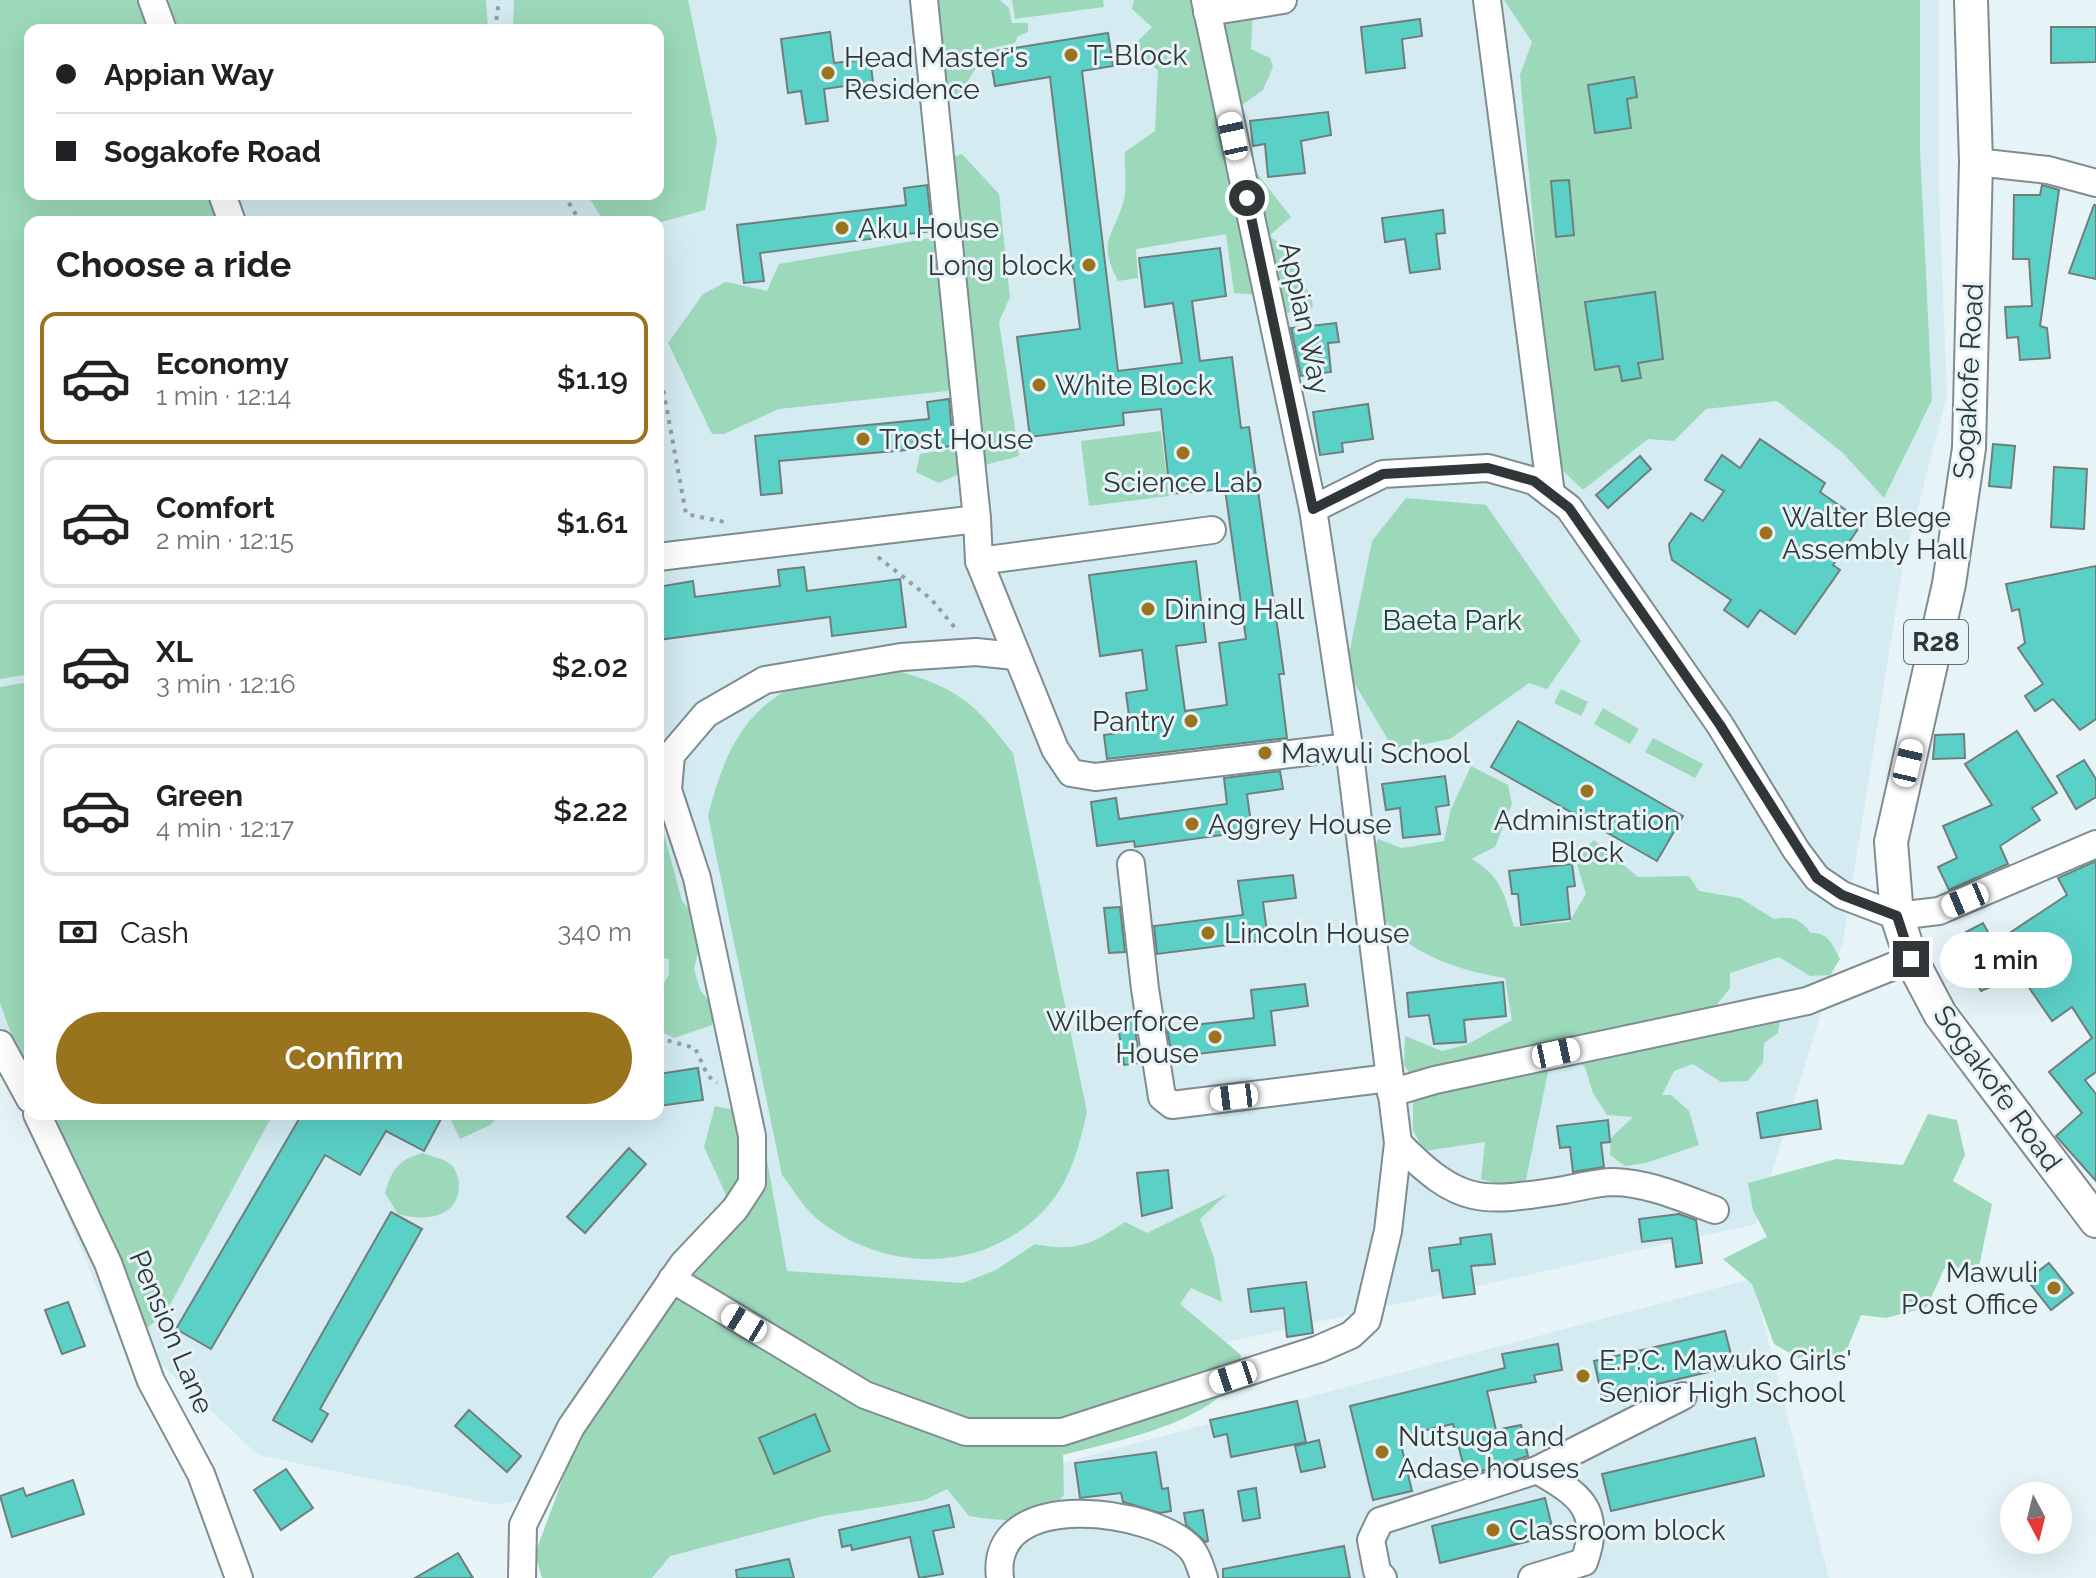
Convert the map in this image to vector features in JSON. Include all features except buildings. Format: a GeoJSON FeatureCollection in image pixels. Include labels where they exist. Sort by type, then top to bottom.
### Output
{"type":"FeatureCollection","features":[{"type":"Feature","properties":{"kind":"main road","name":"Sogakofe Road"},"geometry":{"type":"LineString","coordinates":[[1971,0],[1976,162],[1969,448],[1949,584],[1891,842],[1897,916],[1911,959],[1940,1014],[2093,1211]]}},
{"type":"Feature","properties":{"kind":"street"},"geometry":{"type":"LineString","coordinates":[[152,0],[161,24]]}},
{"type":"Feature","properties":{"kind":"street"},"geometry":{"type":"LineString","coordinates":[[924,0],[979,561],[1055,749],[1071,773],[1095,777],[1349,747]]}},
{"type":"Feature","properties":{"kind":"street"},"geometry":{"type":"LineString","coordinates":[[1206,6],[1283,0]]}},
{"type":"Feature","properties":{"kind":"street"},"geometry":{"type":"LineString","coordinates":[[1487,0],[1551,494]]}},
{"type":"Feature","properties":{"kind":"street","name":"Appian Way"},"geometry":{"type":"LineString","coordinates":[[672,1279],[865,1395],[966,1432],[1062,1432],[1319,1349],[1351,1335],[1367,1320],[1388,1231],[1398,1143],[1349,747],[1313,509],[1206,6]]}},
{"type":"Feature","properties":{"kind":"street"},"geometry":{"type":"LineString","coordinates":[[1976,162],[2048,170],[2096,183]]}},
{"type":"Feature","properties":{"kind":"street"},"geometry":{"type":"LineString","coordinates":[[1313,509],[1383,474],[1488,468],[1534,481],[1569,508],[1720,725],[1817,878],[1842,895],[1897,916],[1939,911],[2096,844]]}},
{"type":"Feature","properties":{"kind":"street"},"geometry":{"type":"LineString","coordinates":[[664,556],[977,519]]}},
{"type":"Feature","properties":{"kind":"street"},"geometry":{"type":"LineString","coordinates":[[979,561],[1212,530]]}},
{"type":"Feature","properties":{"kind":"street"},"geometry":{"type":"LineString","coordinates":[[522,1578],[523,1525],[571,1427],[672,1279],[735,1209],[752,1183],[752,1136],[697,878],[668,790],[671,755],[706,714],[765,680],[901,657],[976,652],[1015,656]]}},
{"type":"Feature","properties":{"kind":"street"},"geometry":{"type":"LineString","coordinates":[[1131,864],[1145,989],[1162,1097],[1172,1105],[1390,1085],[1450,1076],[1807,1001],[1911,959]]}},
{"type":"Feature","properties":{"kind":"street"},"geometry":{"type":"LineString","coordinates":[[0,1044],[24,1088]]}},
{"type":"Feature","properties":{"kind":"street","name":"Pension Lane"},"geometry":{"type":"LineString","coordinates":[[40,1120],[108,1263],[151,1381],[201,1474],[239,1578]]}},
{"type":"Feature","properties":{"kind":"street"},"geometry":{"type":"LineString","coordinates":[[1398,1143],[1429,1175],[1467,1197],[1510,1198],[1613,1182],[1661,1190],[1715,1210]]}},
{"type":"Feature","properties":{"kind":"street"},"geometry":{"type":"LineString","coordinates":[[1383,1578],[1377,1571],[1371,1540],[1380,1521],[1537,1470],[1683,1396]]}},
{"type":"Feature","properties":{"kind":"street"},"geometry":{"type":"LineString","coordinates":[[1532,1578],[1584,1562],[1592,1540],[1590,1513],[1573,1490],[1537,1470]]}},
{"type":"Feature","properties":{"kind":"street"},"geometry":{"type":"LineString","coordinates":[[1000,1578],[1006,1542],[1023,1523],[1039,1517],[1077,1513],[1150,1524],[1191,1548],[1204,1578]]}},
{"type":"Feature","properties":{"kind":"path"},"geometry":{"type":"LineString","coordinates":[[496,24],[499,0]]}},
{"type":"Feature","properties":{"kind":"path"},"geometry":{"type":"LineString","coordinates":[[664,1040],[695,1048],[708,1076],[744,1103]]}},
{"type":"Feature","properties":{"kind":"shaded area","name":"Mawuli School"},"geometry":{"type":"Polygon","coordinates":[[[0,0],[1939,0],[1939,194],[1947,395],[1903,565],[1843,941],[1756,1224],[497,1505],[258,1455],[108,1314],[27,1120],[664,1120],[664,216],[24,216],[24,1112],[0,1054],[0,0]]]}},
{"type":"Feature","properties":{"kind":"shaded area","name":"E.P.C. Mawuko Girls' Senior High School"},"geometry":{"type":"Polygon","coordinates":[[[1752,1279],[1829,1578],[638,1578],[649,1551],[955,1469],[1024,1473],[1752,1279]]]}},
{"type":"Feature","properties":{"kind":"green space"},"geometry":{"type":"Polygon","coordinates":[[[0,0],[147,0],[155,24],[24,24],[24,200],[215,200],[221,216],[24,216],[24,675],[0,679],[0,0]]]}},
{"type":"Feature","properties":{"kind":"green space"},"geometry":{"type":"Polygon","coordinates":[[[168,0],[486,0],[488,24],[177,24],[168,0]]]}},
{"type":"Feature","properties":{"kind":"green space"},"geometry":{"type":"Polygon","coordinates":[[[514,0],[688,0],[717,140],[705,210],[664,221],[664,216],[600,216],[591,200],[664,200],[664,24],[513,24],[514,0]]]}},
{"type":"Feature","properties":{"kind":"green space"},"geometry":{"type":"Polygon","coordinates":[[[912,0],[1000,0],[1009,8],[1012,23],[1028,23],[1028,32],[1018,36],[1015,43],[988,49],[959,95],[921,90],[912,0]]]}},
{"type":"Feature","properties":{"kind":"green space"},"geometry":{"type":"Polygon","coordinates":[[[1012,0],[1103,0],[1104,7],[1015,19],[1012,0]]]}},
{"type":"Feature","properties":{"kind":"green space"},"geometry":{"type":"Polygon","coordinates":[[[1134,0],[1243,0],[1253,11],[1251,49],[1270,58],[1273,67],[1263,90],[1235,110],[1234,153],[1256,172],[1291,217],[1269,236],[1289,249],[1293,267],[1308,291],[1313,308],[1277,315],[1261,295],[1234,293],[1226,234],[1136,249],[1138,278],[1118,281],[1108,248],[1124,197],[1125,152],[1155,131],[1158,70],[1129,50],[1152,27],[1132,9],[1134,0]]]}},
{"type":"Feature","properties":{"kind":"green space"},"geometry":{"type":"Polygon","coordinates":[[[1504,0],[1920,0],[1920,150],[1932,400],[1884,498],[1842,452],[1777,401],[1706,409],[1674,441],[1648,439],[1583,490],[1555,463],[1520,75],[1532,42],[1504,0]]]}},
{"type":"Feature","properties":{"kind":"green space"},"geometry":{"type":"Polygon","coordinates":[[[962,154],[999,194],[1010,297],[999,322],[1019,456],[970,469],[939,483],[916,472],[920,454],[962,447],[956,390],[779,409],[724,434],[712,434],[668,343],[703,294],[726,282],[767,291],[779,264],[942,236],[933,164],[962,154]]]}},
{"type":"Feature","properties":{"kind":"green space"},"geometry":{"type":"Polygon","coordinates":[[[1161,431],[1169,496],[1089,506],[1081,441],[1161,431]]]}},
{"type":"Feature","properties":{"kind":"green space","name":"Baeta Park"},"geometry":{"type":"Polygon","coordinates":[[[1406,498],[1486,505],[1581,641],[1547,689],[1529,683],[1450,739],[1394,750],[1346,669],[1372,541],[1406,498]]]}},
{"type":"Feature","properties":{"kind":"green space"},"geometry":{"type":"Polygon","coordinates":[[[889,668],[931,682],[960,697],[985,719],[1013,753],[1087,1112],[1068,1174],[1047,1207],[1022,1229],[995,1245],[965,1255],[934,1259],[903,1257],[872,1249],[843,1236],[811,1214],[782,1175],[708,816],[734,744],[744,728],[770,701],[796,686],[889,668]]]}},
{"type":"Feature","properties":{"kind":"green space"},"geometry":{"type":"Polygon","coordinates":[[[24,683],[24,1069],[0,1003],[0,687],[24,683]]]}},
{"type":"Feature","properties":{"kind":"green space"},"geometry":{"type":"Polygon","coordinates":[[[1561,689],[1588,702],[1581,716],[1554,703],[1561,689]]]}},
{"type":"Feature","properties":{"kind":"green space"},"geometry":{"type":"Polygon","coordinates":[[[1603,708],[1639,729],[1630,744],[1594,724],[1603,708]]]}},
{"type":"Feature","properties":{"kind":"green space"},"geometry":{"type":"Polygon","coordinates":[[[1653,738],[1703,764],[1695,778],[1645,752],[1653,738]]]}},
{"type":"Feature","properties":{"kind":"green space"},"geometry":{"type":"Polygon","coordinates":[[[1471,766],[1508,785],[1512,804],[1495,847],[1471,859],[1495,879],[1514,927],[1569,922],[1586,894],[1575,858],[1594,840],[1638,877],[1689,876],[1699,891],[1740,898],[1774,919],[1795,919],[1811,933],[1826,937],[1832,944],[1840,959],[1830,975],[1810,976],[1779,957],[1730,973],[1730,988],[1711,1012],[1719,1019],[1739,1000],[1767,994],[1781,1014],[1778,1033],[1764,1043],[1763,1062],[1748,1081],[1721,1082],[1693,1064],[1674,1071],[1662,1095],[1671,1095],[1689,1111],[1699,1145],[1646,1163],[1625,1166],[1610,1155],[1611,1138],[1633,1117],[1607,1115],[1593,1093],[1585,1067],[1548,1042],[1549,1067],[1526,1180],[1508,1187],[1481,1179],[1485,1142],[1424,1151],[1413,1130],[1413,1079],[1404,1065],[1405,1036],[1442,1051],[1466,1045],[1512,1020],[1505,978],[1450,964],[1401,937],[1383,919],[1373,896],[1370,870],[1378,839],[1402,848],[1444,841],[1451,809],[1471,766]]]}},
{"type":"Feature","properties":{"kind":"green space"},"geometry":{"type":"Polygon","coordinates":[[[664,834],[682,901],[693,913],[702,936],[694,969],[700,990],[714,1007],[712,1025],[674,1038],[664,1033],[664,984],[669,974],[669,959],[664,958],[664,834]]]}},
{"type":"Feature","properties":{"kind":"green space"},"geometry":{"type":"Polygon","coordinates":[[[715,1106],[759,1115],[787,1271],[963,1283],[996,1270],[1035,1244],[1062,1247],[1083,1245],[1125,1222],[1147,1233],[1227,1194],[1200,1219],[1214,1258],[1222,1302],[1191,1288],[1180,1304],[1241,1355],[1237,1377],[1222,1395],[1181,1419],[1132,1437],[1063,1455],[1064,1495],[1054,1505],[1032,1516],[1008,1520],[969,1516],[947,1489],[925,1500],[824,1516],[670,1556],[652,1578],[542,1578],[535,1554],[610,1350],[739,1223],[704,1147],[715,1106]]]}},
{"type":"Feature","properties":{"kind":"green space"},"geometry":{"type":"Polygon","coordinates":[[[1928,1114],[1957,1120],[1965,1155],[1953,1181],[1992,1204],[1979,1267],[1944,1269],[1927,1307],[1886,1318],[1861,1315],[1847,1349],[1812,1366],[1774,1344],[1752,1284],[1723,1259],[1767,1237],[1753,1210],[1748,1183],[1836,1159],[1903,1165],[1928,1114]]]}},
{"type":"Feature","properties":{"kind":"green space"},"geometry":{"type":"Polygon","coordinates":[[[43,1120],[270,1120],[165,1314],[144,1330],[43,1120]]]}},
{"type":"Feature","properties":{"kind":"green space"},"geometry":{"type":"Polygon","coordinates":[[[451,1120],[495,1120],[490,1125],[460,1139],[451,1120]]]}},
{"type":"Feature","properties":{"kind":"green space"},"geometry":{"type":"Polygon","coordinates":[[[423,1153],[452,1166],[459,1180],[458,1195],[454,1204],[439,1215],[419,1217],[398,1214],[385,1193],[390,1178],[402,1162],[423,1153]]]}},
{"type":"Feature","properties":{"kind":"place","name":"T-Block"},"geometry":{"type":"Point","coordinates":[1071,55]}},
{"type":"Feature","properties":{"kind":"place","name":"Head Master's Residence"},"geometry":{"type":"Point","coordinates":[828,73]}},
{"type":"Feature","properties":{"kind":"place","name":"Aku House"},"geometry":{"type":"Point","coordinates":[842,228]}},
{"type":"Feature","properties":{"kind":"place","name":"Long block"},"geometry":{"type":"Point","coordinates":[1089,265]}},
{"type":"Feature","properties":{"kind":"place","name":"White Block"},"geometry":{"type":"Point","coordinates":[1039,385]}},
{"type":"Feature","properties":{"kind":"place","name":"Trost House"},"geometry":{"type":"Point","coordinates":[863,439]}},
{"type":"Feature","properties":{"kind":"place","name":"Science Lab"},"geometry":{"type":"Point","coordinates":[1183,453]}},
{"type":"Feature","properties":{"kind":"place","name":"Walter Blege Assembly Hall"},"geometry":{"type":"Point","coordinates":[1766,533]}},
{"type":"Feature","properties":{"kind":"place","name":"Dining Hall"},"geometry":{"type":"Point","coordinates":[1148,609]}},
{"type":"Feature","properties":{"kind":"place","name":"Pantry"},"geometry":{"type":"Point","coordinates":[1191,721]}},
{"type":"Feature","properties":{"kind":"place","name":"Mawuli School"},"geometry":{"type":"Point","coordinates":[1265,753]}},
{"type":"Feature","properties":{"kind":"place","name":"Administration Block"},"geometry":{"type":"Point","coordinates":[1587,791]}},
{"type":"Feature","properties":{"kind":"place","name":"Aggrey House"},"geometry":{"type":"Point","coordinates":[1192,824]}},
{"type":"Feature","properties":{"kind":"place","name":"Lincoln House"},"geometry":{"type":"Point","coordinates":[1208,933]}},
{"type":"Feature","properties":{"kind":"place","name":"Wilberforce House"},"geometry":{"type":"Point","coordinates":[1215,1037]}},
{"type":"Feature","properties":{"kind":"place","name":"Mawuli Post Office"},"geometry":{"type":"Point","coordinates":[2054,1288]}},
{"type":"Feature","properties":{"kind":"place","name":"E.P.C. Mawuko Girls' Senior High School"},"geometry":{"type":"Point","coordinates":[1583,1376]}},
{"type":"Feature","properties":{"kind":"place","name":"Nutsuga and Adase houses"},"geometry":{"type":"Point","coordinates":[1382,1452]}},
{"type":"Feature","properties":{"kind":"place","name":"Classroom block"},"geometry":{"type":"Point","coordinates":[1493,1530]}},
{"type":"Feature","properties":{"kind":"route"},"geometry":{"type":"LineString","coordinates":[[1247,198],[1313,509],[1383,474],[1488,468],[1534,481],[1569,508],[1720,725],[1796,850],[1817,878],[1842,895],[1897,916],[1911,959]]}}]}
